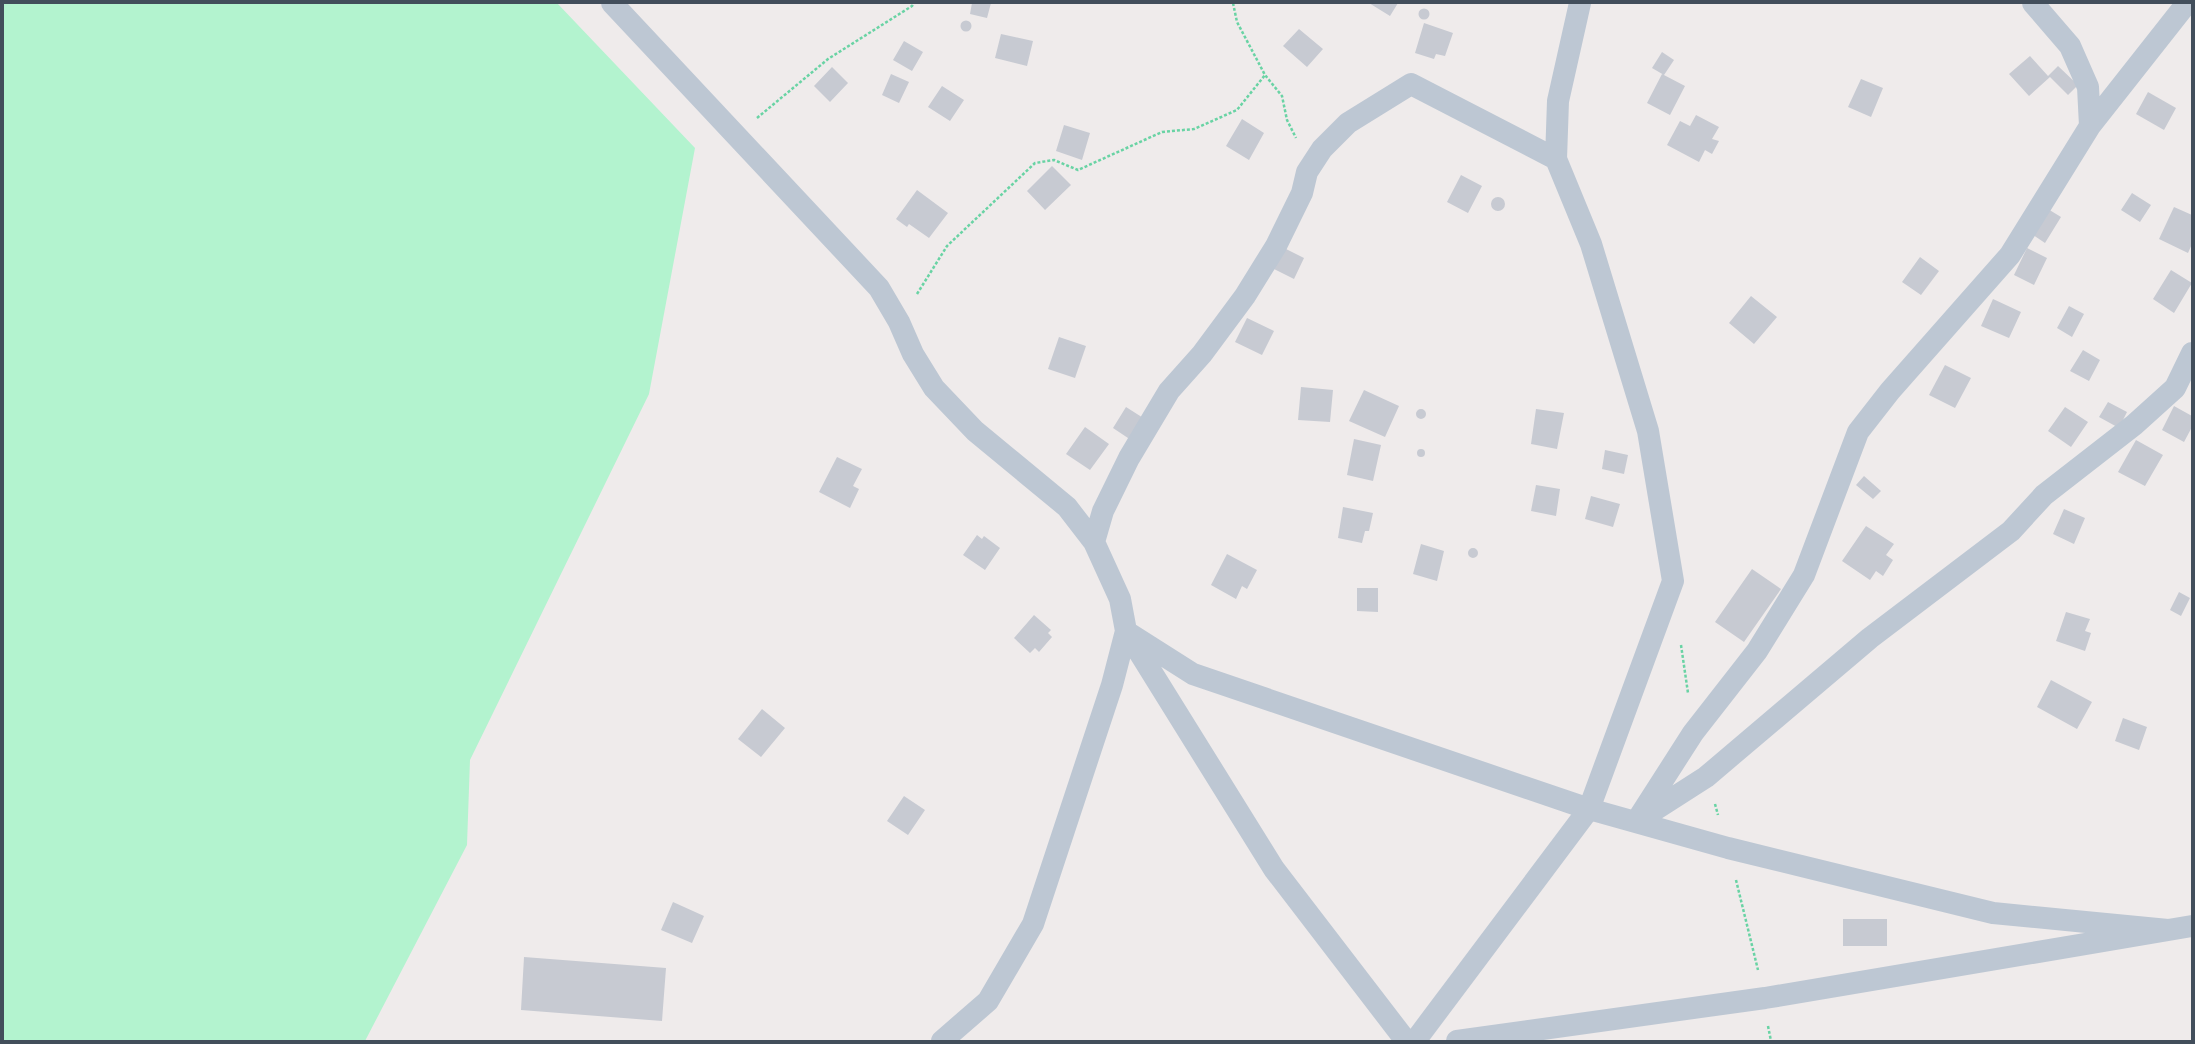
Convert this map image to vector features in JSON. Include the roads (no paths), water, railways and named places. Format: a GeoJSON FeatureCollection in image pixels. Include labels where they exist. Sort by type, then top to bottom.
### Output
{"type":"FeatureCollection","features":[{"type":"Feature","properties":{"kind":"street"},"geometry":{"type":"LineString","coordinates":[[612,3],[879,288],[899,322],[913,354],[934,388],[974,430],[1067,507],[1094,542],[1120,599],[1126,631],[1274,869],[1406,1041]]}},
{"type":"Feature","properties":{"kind":"street"},"geometry":{"type":"LineString","coordinates":[[1415,1041],[1589,809],[1673,581],[1648,431],[1590,244],[1556,159],[1558,102],[1580,3]]}},
{"type":"Feature","properties":{"kind":"street"},"geometry":{"type":"LineString","coordinates":[[2034,3],[2070,46],[2088,87],[2090,126]]}},
{"type":"Feature","properties":{"kind":"street"},"geometry":{"type":"LineString","coordinates":[[1636,822],[1693,733],[1757,651],[1804,575],[1858,432],[1890,391],[2010,255],[2090,126],[2187,3]]}},
{"type":"Feature","properties":{"kind":"street"},"geometry":{"type":"LineString","coordinates":[[1094,542],[1103,511],[1129,458],[1169,391],[1202,354],[1244,296],[1276,246],[1302,192],[1307,172],[1322,149],[1348,123],[1411,84],[1556,159]]}},
{"type":"Feature","properties":{"kind":"street"},"geometry":{"type":"LineString","coordinates":[[1636,822],[1706,777],[1870,638],[2010,531],[2044,495],[2134,425],[2175,388],[2192,353]]}},
{"type":"Feature","properties":{"kind":"street"},"geometry":{"type":"LineString","coordinates":[[1126,631],[1193,674],[1589,809],[1728,848],[1993,913],[2168,930]]}},
{"type":"Feature","properties":{"kind":"street"},"geometry":{"type":"LineString","coordinates":[[942,1041],[988,1001],[1033,924],[1112,685],[1126,631]]}},
{"type":"Feature","properties":{"kind":"street"},"geometry":{"type":"LineString","coordinates":[[1457,1041],[1765,998],[2192,926]]}}]}
